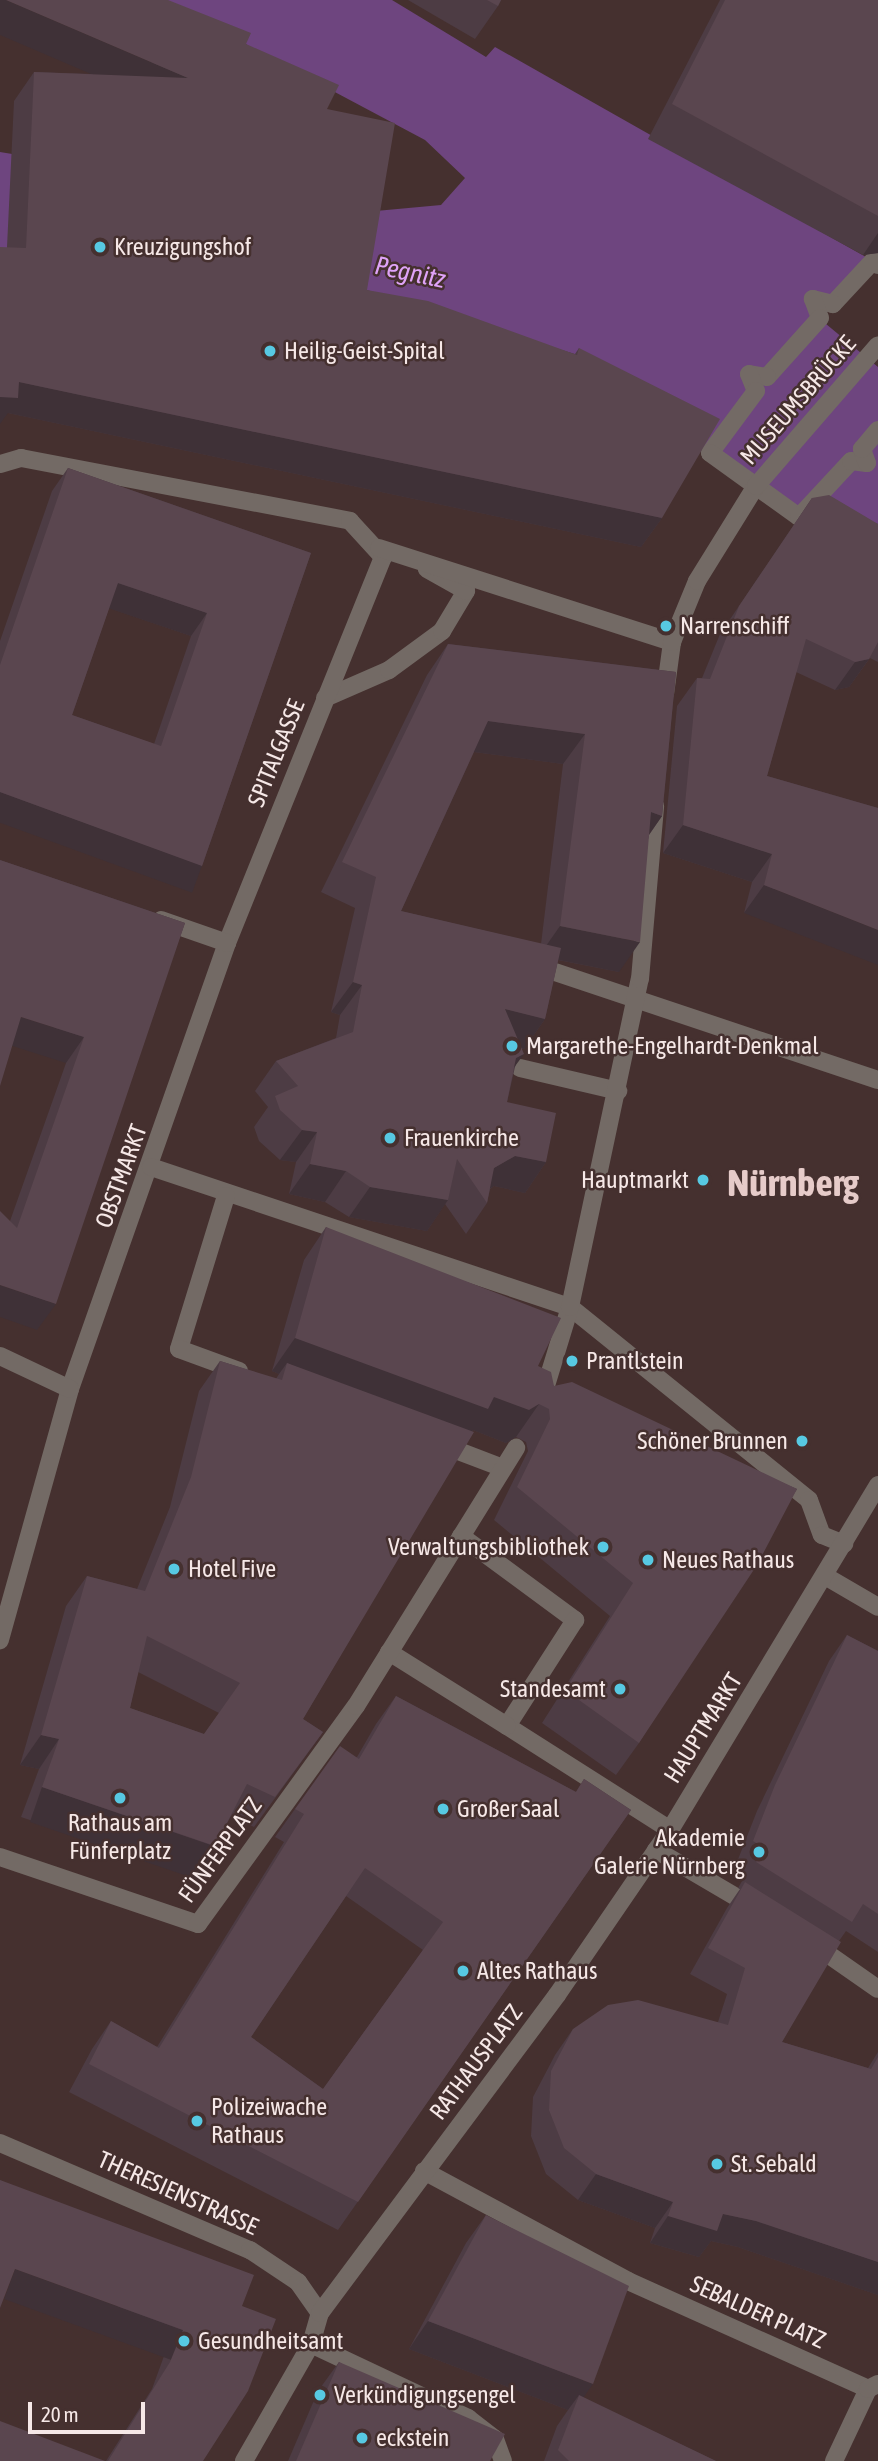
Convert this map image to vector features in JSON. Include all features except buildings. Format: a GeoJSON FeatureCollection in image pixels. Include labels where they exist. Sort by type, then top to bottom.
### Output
{"type":"FeatureCollection","features":[{"type":"Feature","properties":{"kind":"street","name":"MUSEUMSBRÜCKE"},"geometry":{"type":"LineString","coordinates":[[878,265],[873,261],[833,304],[813,299],[820,318],[767,377],[749,374],[757,391],[709,453],[799,517],[851,461],[867,463],[862,449],[878,430]]}},
{"type":"Feature","properties":{"kind":"street","name":"MUSEUMSBRÜCKE"},"geometry":{"type":"LineString","coordinates":[[756,486],[878,345]]}},
{"type":"Feature","properties":{"kind":"street"},"geometry":{"type":"LineString","coordinates":[[0,464],[22,458],[350,521],[381,552],[435,571],[466,591],[442,631],[389,670],[325,698]]}},
{"type":"Feature","properties":{"kind":"street"},"geometry":{"type":"LineString","coordinates":[[663,720],[672,642],[697,581],[756,486]]}},
{"type":"Feature","properties":{"kind":"street"},"geometry":{"type":"LineString","coordinates":[[381,552],[672,642]]}},
{"type":"Feature","properties":{"kind":"street","name":"SPITALGASSE"},"geometry":{"type":"LineString","coordinates":[[215,978],[381,552]]}},
{"type":"Feature","properties":{"kind":"street"},"geometry":{"type":"LineString","coordinates":[[538,1410],[570,1307],[639,988],[657,787]]}},
{"type":"Feature","properties":{"kind":"street"},"geometry":{"type":"LineString","coordinates":[[139,913],[227,943]]}},
{"type":"Feature","properties":{"kind":"street"},"geometry":{"type":"LineString","coordinates":[[540,967],[639,988],[878,1080]]}},
{"type":"Feature","properties":{"kind":"street","name":"OBSTMARKT"},"geometry":{"type":"LineString","coordinates":[[0,1640],[70,1389],[151,1167],[215,978]]}},
{"type":"Feature","properties":{"kind":"street"},"geometry":{"type":"LineString","coordinates":[[520,1068],[618,1091]]}},
{"type":"Feature","properties":{"kind":"street"},"geometry":{"type":"LineString","coordinates":[[151,1167],[226,1196],[570,1307],[809,1500],[822,1535],[844,1544]]}},
{"type":"Feature","properties":{"kind":"street"},"geometry":{"type":"LineString","coordinates":[[226,1196],[179,1349],[255,1376]]}},
{"type":"Feature","properties":{"kind":"street"},"geometry":{"type":"LineString","coordinates":[[0,1356],[70,1389]]}},
{"type":"Feature","properties":{"kind":"street"},"geometry":{"type":"LineString","coordinates":[[419,1436],[503,1468]]}},
{"type":"Feature","properties":{"kind":"street"},"geometry":{"type":"LineString","coordinates":[[516,1448],[389,1652],[670,1830]]}},
{"type":"Feature","properties":{"kind":"street","name":"HAUPTMARKT"},"geometry":{"type":"LineString","coordinates":[[670,1830],[878,1485]]}},
{"type":"Feature","properties":{"kind":"street"},"geometry":{"type":"LineString","coordinates":[[461,1536],[575,1620],[506,1727]]}},
{"type":"Feature","properties":{"kind":"street"},"geometry":{"type":"LineString","coordinates":[[825,1576],[878,1607]]}},
{"type":"Feature","properties":{"kind":"street","name":"FÜNFERPLATZ"},"geometry":{"type":"LineString","coordinates":[[0,1857],[198,1924],[356,1706],[389,1652]]}},
{"type":"Feature","properties":{"kind":"street","name":"RATHAUSPLATZ"},"geometry":{"type":"LineString","coordinates":[[244,2461],[312,2344],[320,2313],[670,1830]]}},
{"type":"Feature","properties":{"kind":"street"},"geometry":{"type":"LineString","coordinates":[[656,1850],[772,1918]]}},
{"type":"Feature","properties":{"kind":"street"},"geometry":{"type":"LineString","coordinates":[[795,1932],[878,1989]]}},
{"type":"Feature","properties":{"kind":"street","name":"THERESIENSTRASSE"},"geometry":{"type":"LineString","coordinates":[[0,2143],[250,2250],[298,2282],[320,2313]]}},
{"type":"Feature","properties":{"kind":"street","name":"SEBALDER PLATZ"},"geometry":{"type":"LineString","coordinates":[[424,2171],[628,2281],[873,2386],[834,2461]]}},
{"type":"Feature","properties":{"kind":"street"},"geometry":{"type":"LineString","coordinates":[[312,2344],[468,2418],[495,2439],[503,2461]]}},
{"type":"Feature","properties":{"kind":"water","name":"Pegnitz"},"geometry":{"type":"Polygon","coordinates":[[[162,0],[392,0],[486,57],[495,47],[873,261],[820,319],[878,367],[878,566],[710,453],[646,420],[0,277],[0,152],[365,212],[441,205],[465,178],[425,140],[162,0]]]}},
{"type":"Feature","properties":{"kind":"place","name":"Kreuzigungshof"},"geometry":{"type":"Point","coordinates":[100,247]}},
{"type":"Feature","properties":{"kind":"place","name":"Heilig-Geist-Spital"},"geometry":{"type":"Point","coordinates":[270,351]}},
{"type":"Feature","properties":{"kind":"place","name":"Narrenschiff"},"geometry":{"type":"Point","coordinates":[666,626]}},
{"type":"Feature","properties":{"kind":"place","name":"Margarethe-Engelhardt-Denkmal"},"geometry":{"type":"Point","coordinates":[512,1046]}},
{"type":"Feature","properties":{"kind":"place","name":"Frauenkirche"},"geometry":{"type":"Point","coordinates":[390,1138]}},
{"type":"Feature","properties":{"kind":"place","name":"Hauptmarkt"},"geometry":{"type":"Point","coordinates":[703,1180]}},
{"type":"Feature","properties":{"kind":"place","name":"Prantlstein"},"geometry":{"type":"Point","coordinates":[572,1361]}},
{"type":"Feature","properties":{"kind":"place","name":"Schöner Brunnen"},"geometry":{"type":"Point","coordinates":[802,1441]}},
{"type":"Feature","properties":{"kind":"place","name":"Verwaltungsbibliothek"},"geometry":{"type":"Point","coordinates":[603,1547]}},
{"type":"Feature","properties":{"kind":"place","name":"Neues Rathaus"},"geometry":{"type":"Point","coordinates":[648,1560]}},
{"type":"Feature","properties":{"kind":"place","name":"Hotel Five"},"geometry":{"type":"Point","coordinates":[174,1569]}},
{"type":"Feature","properties":{"kind":"place","name":"Standesamt"},"geometry":{"type":"Point","coordinates":[620,1689]}},
{"type":"Feature","properties":{"kind":"place","name":"Rathaus am Fünferplatz"},"geometry":{"type":"Point","coordinates":[120,1798]}},
{"type":"Feature","properties":{"kind":"place","name":"Großer Saal"},"geometry":{"type":"Point","coordinates":[443,1809]}},
{"type":"Feature","properties":{"kind":"place","name":"Akademie Galerie Nürnberg"},"geometry":{"type":"Point","coordinates":[759,1852]}},
{"type":"Feature","properties":{"kind":"place","name":"Altes Rathaus"},"geometry":{"type":"Point","coordinates":[463,1971]}},
{"type":"Feature","properties":{"kind":"place","name":"Polizeiwache Rathaus"},"geometry":{"type":"Point","coordinates":[197,2121]}},
{"type":"Feature","properties":{"kind":"place","name":"St. Sebald"},"geometry":{"type":"Point","coordinates":[717,2164]}},
{"type":"Feature","properties":{"kind":"place","name":"Gesundheitsamt"},"geometry":{"type":"Point","coordinates":[184,2341]}},
{"type":"Feature","properties":{"kind":"place","name":"Verkündigungsengel"},"geometry":{"type":"Point","coordinates":[320,2395]}},
{"type":"Feature","properties":{"kind":"place","name":"eckstein"},"geometry":{"type":"Point","coordinates":[362,2438]}},
{"type":"Feature","properties":{"kind":"district","name":"Nürnberg"},"geometry":{"type":"Point","coordinates":[793,1183]}}]}
